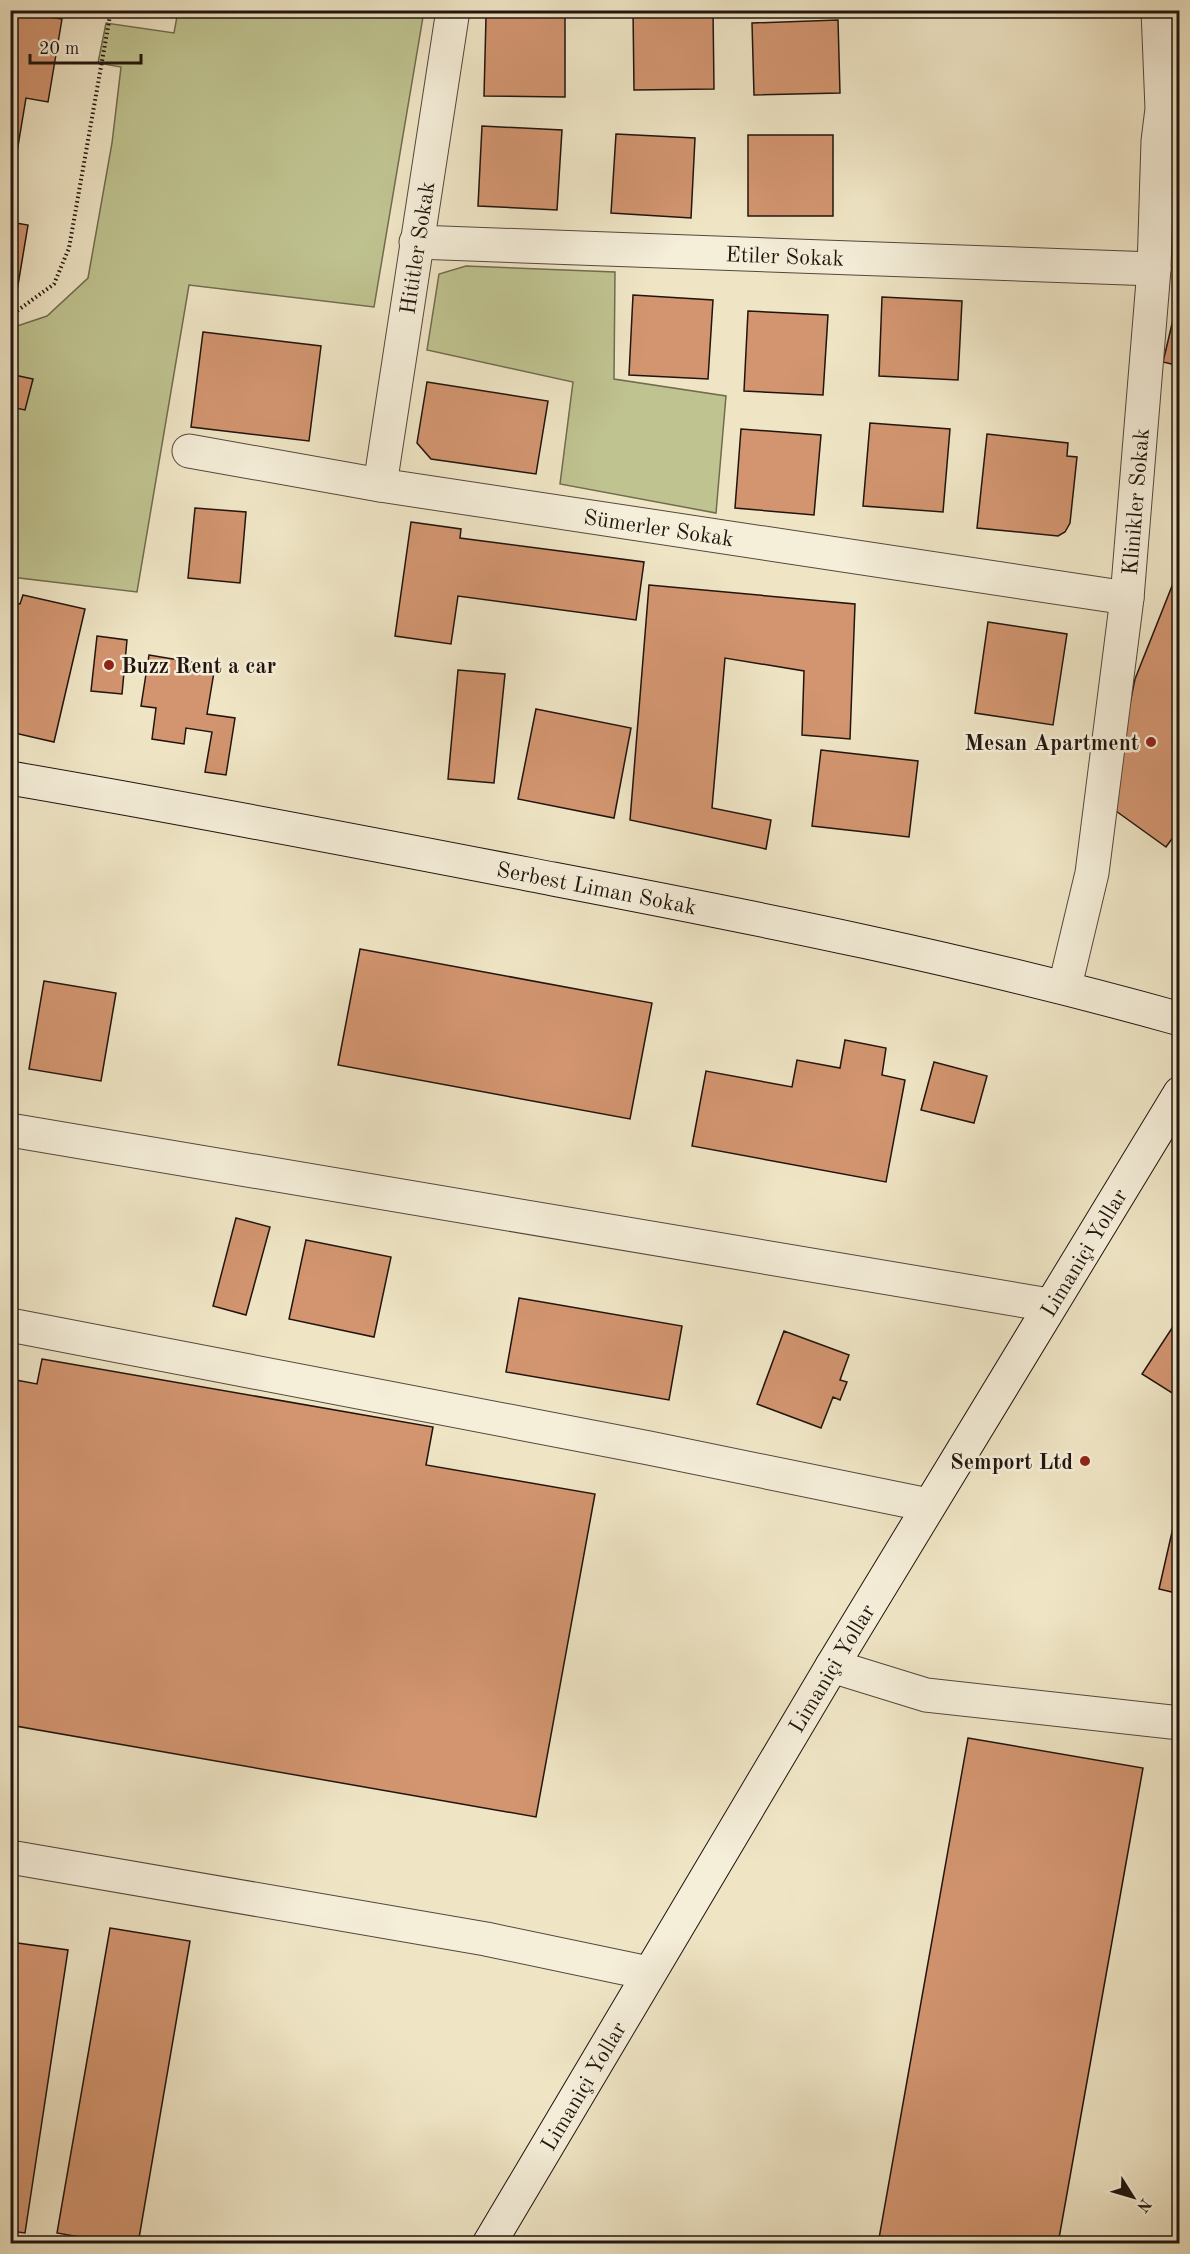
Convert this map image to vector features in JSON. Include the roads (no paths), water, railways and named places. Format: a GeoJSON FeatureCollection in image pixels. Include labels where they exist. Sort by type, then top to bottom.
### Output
{"type":"FeatureCollection","features":[{"type":"Feature","properties":{"kind":"street","name":"Hititler Sokak"},"geometry":{"type":"LineString","coordinates":[[380,485],[453,10]]}},
{"type":"Feature","properties":{"kind":"street","name":"Klinikler Sokak"},"geometry":{"type":"LineString","coordinates":[[1065,986],[1092,873],[1127,598],[1154,269],[1171,101],[1158,10]]}},
{"type":"Feature","properties":{"kind":"street","name":"Etiler Sokak"},"geometry":{"type":"LineString","coordinates":[[416,242],[1154,269]]}},
{"type":"Feature","properties":{"kind":"street","name":"Sümerler Sokak"},"geometry":{"type":"LineString","coordinates":[[189,451],[380,485],[1127,598]]}},
{"type":"Feature","properties":{"kind":"street","name":"Serbest Liman Sokak"},"geometry":{"type":"LineString","coordinates":[[10,777],[189,808],[722,911],[1065,986],[1179,1019]]}},
{"type":"Feature","properties":{"kind":"street","name":"Limaniçi Yollar"},"geometry":{"type":"LineString","coordinates":[[489,2244],[928,1505],[1179,1093]]}},
{"type":"Feature","properties":{"kind":"street"},"geometry":{"type":"LineString","coordinates":[[10,1130],[1049,1305]]}},
{"type":"Feature","properties":{"kind":"street"},"geometry":{"type":"LineString","coordinates":[[10,1325],[649,1448],[928,1505]]}},
{"type":"Feature","properties":{"kind":"street"},"geometry":{"type":"LineString","coordinates":[[832,1666],[926,1695],[1179,1723]]}},
{"type":"Feature","properties":{"kind":"street"},"geometry":{"type":"LineString","coordinates":[[10,1857],[486,1939],[648,1973]]}},
{"type":"Feature","properties":{"kind":"place","name":"Buzz Rent a car"},"geometry":{"type":"Point","coordinates":[109,665]}},
{"type":"Feature","properties":{"kind":"place","name":"Mesan Apartment"},"geometry":{"type":"Point","coordinates":[1151,742]}},
{"type":"Feature","properties":{"kind":"place","name":"Semport Ltd"},"geometry":{"type":"Point","coordinates":[1085,1461]}}]}
